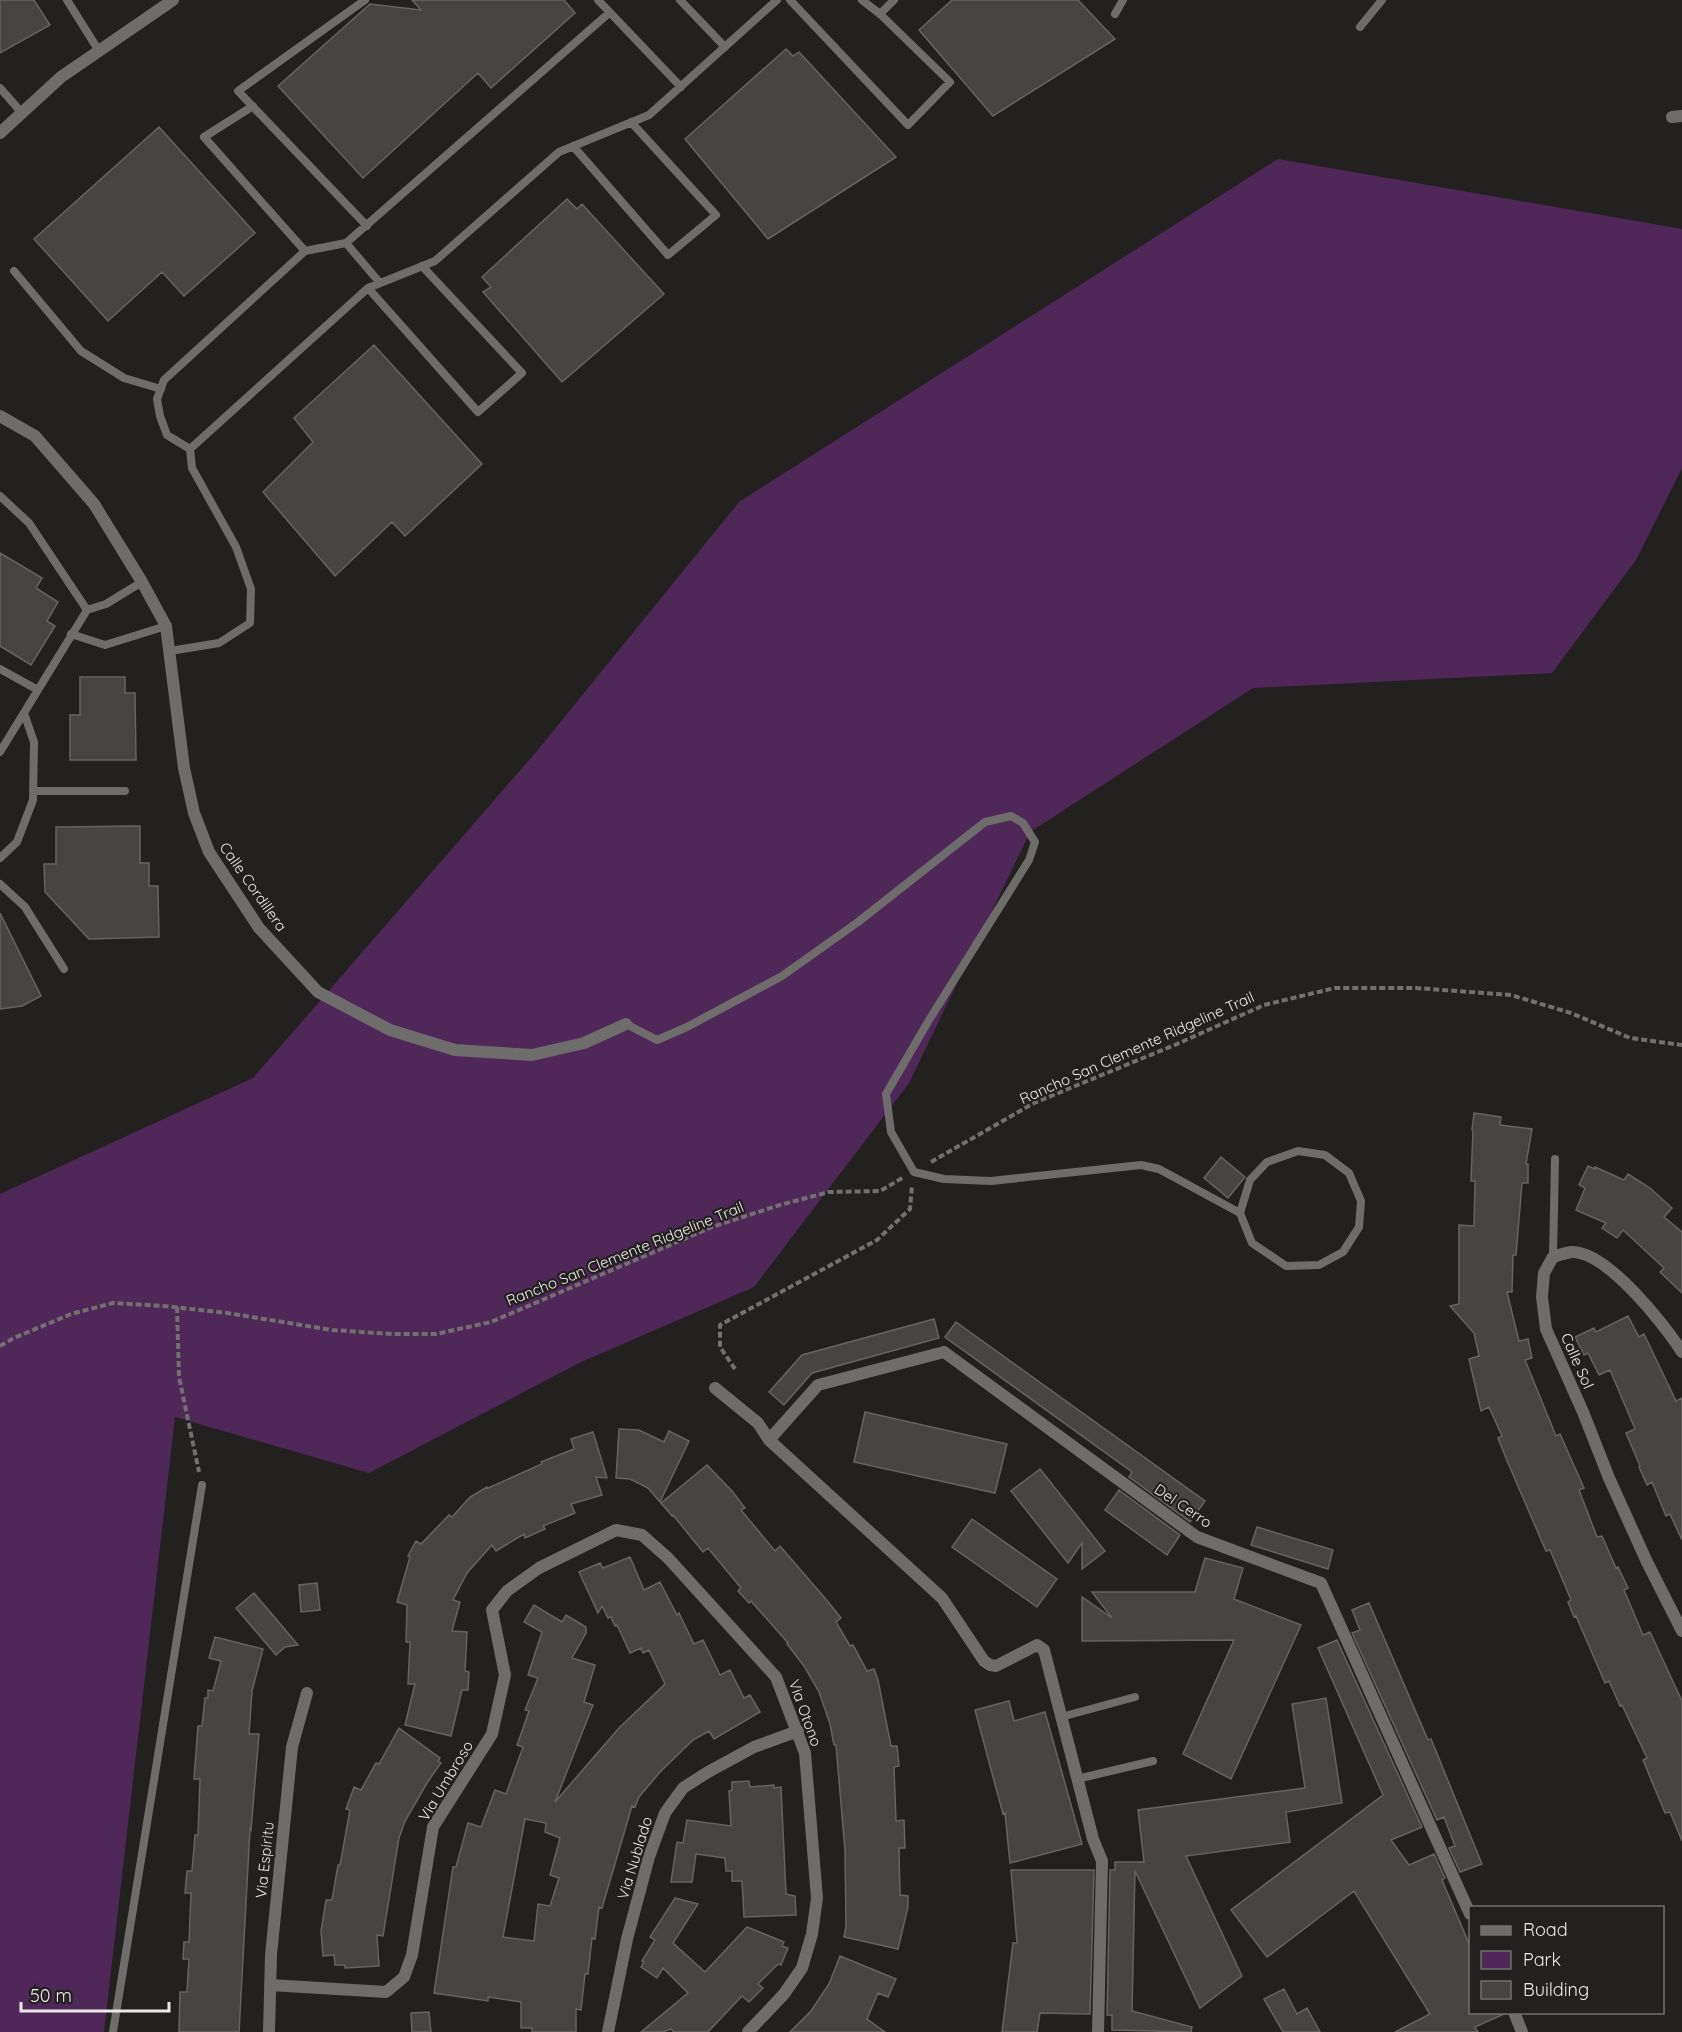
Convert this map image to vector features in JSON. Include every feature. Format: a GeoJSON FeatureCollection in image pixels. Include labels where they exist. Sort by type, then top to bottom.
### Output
{"type":"FeatureCollection","features":[{"type":"Feature","properties":{"kind":"street"},"geometry":{"type":"LineString","coordinates":[[0,133],[61,77],[173,0]]}},
{"type":"Feature","properties":{"kind":"street","name":"Calle Cordillera"},"geometry":{"type":"LineString","coordinates":[[0,416],[35,436],[94,504],[142,582],[166,626],[184,768],[194,813],[209,852],[260,928],[318,992],[390,1030],[455,1050],[532,1055],[584,1043],[626,1024]]}},
{"type":"Feature","properties":{"kind":"street"},"geometry":{"type":"LineString","coordinates":[[1553,1257],[1572,1252],[1585,1255],[1606,1267],[1640,1296],[1671,1334],[1682,1352]]}},
{"type":"Feature","properties":{"kind":"street","name":"Calle Sol"},"geometry":{"type":"LineString","coordinates":[[1553,1257],[1544,1273],[1542,1297],[1546,1329],[1609,1478],[1647,1562],[1682,1631]]}},
{"type":"Feature","properties":{"kind":"street","name":"Del Cerro"},"geometry":{"type":"LineString","coordinates":[[769,1440],[819,1385],[944,1352],[1197,1537],[1321,1583],[1469,1912]]}},
{"type":"Feature","properties":{"kind":"street"},"geometry":{"type":"LineString","coordinates":[[715,1388],[758,1424],[769,1440],[942,1598],[984,1661],[996,1666],[1037,1645],[1042,1647],[1093,1839],[1102,1861],[1098,2032]]}},
{"type":"Feature","properties":{"kind":"street","name":"Via Otono"},"geometry":{"type":"LineString","coordinates":[[616,1530],[642,1534],[676,1567],[776,1677],[805,1753],[817,1898],[812,1934],[802,1968],[784,1994],[748,2032]]}},
{"type":"Feature","properties":{"kind":"street","name":"Via Umbroso"},"geometry":{"type":"LineString","coordinates":[[270,1985],[386,1992],[404,1977],[412,1955],[433,1827],[492,1734],[505,1675],[492,1610],[507,1591],[539,1568],[616,1530]]}},
{"type":"Feature","properties":{"kind":"street","name":"Via Espiritu"},"geometry":{"type":"LineString","coordinates":[[269,2032],[271,1955],[292,1747],[307,1693]]}},
{"type":"Feature","properties":{"kind":"street","name":"Via Nublado"},"geometry":{"type":"LineString","coordinates":[[608,2032],[627,1939],[649,1857],[665,1813],[683,1788],[708,1772],[754,1747],[798,1731]]}},
{"type":"Feature","properties":{"kind":"street"},"geometry":{"type":"LineString","coordinates":[[1514,2014],[1522,2032]]}},
{"type":"Feature","properties":{"kind":"lane"},"geometry":{"type":"LineString","coordinates":[[67,0],[99,51]]}},
{"type":"Feature","properties":{"kind":"lane"},"geometry":{"type":"LineString","coordinates":[[365,0],[238,91],[367,226]]}},
{"type":"Feature","properties":{"kind":"lane"},"geometry":{"type":"LineString","coordinates":[[598,0],[681,87]]}},
{"type":"Feature","properties":{"kind":"lane"},"geometry":{"type":"LineString","coordinates":[[680,0],[725,47]]}},
{"type":"Feature","properties":{"kind":"lane"},"geometry":{"type":"LineString","coordinates":[[190,449],[368,288],[435,261],[559,152],[649,115],[777,0]]}},
{"type":"Feature","properties":{"kind":"lane"},"geometry":{"type":"LineString","coordinates":[[790,0],[908,124],[950,81],[880,14],[862,0]]}},
{"type":"Feature","properties":{"kind":"lane"},"geometry":{"type":"LineString","coordinates":[[880,14],[894,0]]}},
{"type":"Feature","properties":{"kind":"lane"},"geometry":{"type":"LineString","coordinates":[[1115,14],[1123,0]]}},
{"type":"Feature","properties":{"kind":"lane"},"geometry":{"type":"LineString","coordinates":[[1360,27],[1382,0]]}},
{"type":"Feature","properties":{"kind":"lane"},"geometry":{"type":"LineString","coordinates":[[190,449],[167,435],[157,399],[164,380],[305,251],[346,243],[367,226],[609,13]]}},
{"type":"Feature","properties":{"kind":"lane"},"geometry":{"type":"LineString","coordinates":[[0,88],[22,113]]}},
{"type":"Feature","properties":{"kind":"lane"},"geometry":{"type":"LineString","coordinates":[[253,106],[204,137],[305,251]]}},
{"type":"Feature","properties":{"kind":"lane"},"geometry":{"type":"LineString","coordinates":[[573,146],[668,255],[716,214],[632,122]]}},
{"type":"Feature","properties":{"kind":"lane"},"geometry":{"type":"LineString","coordinates":[[346,243],[380,283]]}},
{"type":"Feature","properties":{"kind":"lane"},"geometry":{"type":"LineString","coordinates":[[368,288],[478,412],[522,373],[422,266]]}},
{"type":"Feature","properties":{"kind":"lane"},"geometry":{"type":"LineString","coordinates":[[14,271],[81,351],[124,378],[160,389]]}},
{"type":"Feature","properties":{"kind":"lane"},"geometry":{"type":"LineString","coordinates":[[170,651],[219,643],[249,623],[251,589],[236,547],[192,468],[190,449]]}},
{"type":"Feature","properties":{"kind":"lane"},"geometry":{"type":"LineString","coordinates":[[0,496],[29,523],[87,610]]}},
{"type":"Feature","properties":{"kind":"lane"},"geometry":{"type":"LineString","coordinates":[[0,752],[87,610],[106,604],[142,582]]}},
{"type":"Feature","properties":{"kind":"lane"},"geometry":{"type":"LineString","coordinates":[[71,634],[105,645],[166,626]]}},
{"type":"Feature","properties":{"kind":"lane"},"geometry":{"type":"LineString","coordinates":[[0,669],[38,690]]}},
{"type":"Feature","properties":{"kind":"lane"},"geometry":{"type":"LineString","coordinates":[[0,858],[17,842],[33,800],[34,741],[24,713]]}},
{"type":"Feature","properties":{"kind":"lane"},"geometry":{"type":"LineString","coordinates":[[33,791],[125,791]]}},
{"type":"Feature","properties":{"kind":"lane"},"geometry":{"type":"LineString","coordinates":[[626,1024],[657,1040],[687,1027],[782,976],[858,922],[985,822],[1011,816],[1023,823],[1035,842],[1029,860],[929,1020],[886,1094],[891,1132],[914,1172],[944,1179],[991,1181],[1141,1165],[1159,1168],[1240,1213],[1252,1243],[1286,1266],[1319,1265],[1343,1252],[1359,1227],[1361,1201],[1349,1173],[1325,1155],[1298,1151],[1267,1162],[1250,1180],[1240,1213]]}},
{"type":"Feature","properties":{"kind":"lane"},"geometry":{"type":"LineString","coordinates":[[0,884],[25,907],[64,969]]}},
{"type":"Feature","properties":{"kind":"lane"},"geometry":{"type":"LineString","coordinates":[[1553,1257],[1555,1159]]}},
{"type":"Feature","properties":{"kind":"lane"},"geometry":{"type":"LineString","coordinates":[[113,2032],[202,1485]]}},
{"type":"Feature","properties":{"kind":"lane"},"geometry":{"type":"LineString","coordinates":[[1061,1717],[1135,1697]]}},
{"type":"Feature","properties":{"kind":"lane"},"geometry":{"type":"LineString","coordinates":[[1077,1779],[1153,1761]]}},
{"type":"Feature","properties":{"kind":"path","name":"Rancho San Clemente Ridgeline Trail"},"geometry":{"type":"LineString","coordinates":[[0,1346],[71,1314],[113,1303],[177,1307],[332,1330],[392,1334],[436,1334],[491,1322],[723,1224],[829,1192],[880,1191],[1034,1103],[1264,1005],[1335,988],[1416,988],[1510,995],[1571,1013],[1629,1038],[1682,1045]]}},
{"type":"Feature","properties":{"kind":"path"},"geometry":{"type":"LineString","coordinates":[[735,1369],[720,1347],[720,1325],[877,1240],[910,1209],[914,1172]]}},
{"type":"Feature","properties":{"kind":"path"},"geometry":{"type":"LineString","coordinates":[[177,1307],[179,1377],[202,1485]]}},
{"type":"Feature","properties":{"kind":"green space"},"geometry":{"type":"Polygon","coordinates":[[[1278,159],[1682,229],[1682,468],[1636,560],[1552,673],[1253,688],[1030,832],[909,1083],[754,1287],[579,1363],[369,1473],[175,1417],[104,2032],[0,2032],[0,1194],[253,1078],[537,751],[739,502],[1278,159]]]}},
{"type":"Feature","properties":{"kind":"building"},"geometry":{"type":"Polygon","coordinates":[[[0,0],[34,0],[50,25],[0,53],[0,0]]]}},
{"type":"Feature","properties":{"kind":"building"},"geometry":{"type":"Polygon","coordinates":[[[412,0],[564,0],[575,13],[491,88],[478,73],[363,178],[278,86],[370,4],[421,10],[412,0]]]}},
{"type":"Feature","properties":{"kind":"building"},"geometry":{"type":"Polygon","coordinates":[[[952,0],[1078,0],[1115,39],[993,116],[919,30],[952,0]]]}},
{"type":"Feature","properties":{"kind":"building"},"geometry":{"type":"Polygon","coordinates":[[[786,49],[793,56],[799,52],[896,157],[768,239],[685,139],[786,49]]]}},
{"type":"Feature","properties":{"kind":"building"},"geometry":{"type":"Polygon","coordinates":[[[159,127],[255,233],[184,296],[162,272],[108,321],[34,239],[159,127]]]}},
{"type":"Feature","properties":{"kind":"building"},"geometry":{"type":"Polygon","coordinates":[[[567,199],[577,209],[582,204],[664,294],[562,382],[483,292],[491,287],[482,277],[567,199]]]}},
{"type":"Feature","properties":{"kind":"building"},"geometry":{"type":"Polygon","coordinates":[[[374,345],[482,464],[405,536],[392,522],[335,576],[263,492],[313,442],[294,418],[374,345]]]}},
{"type":"Feature","properties":{"kind":"building"},"geometry":{"type":"Polygon","coordinates":[[[0,553],[42,578],[36,588],[58,602],[47,621],[55,626],[31,665],[0,646],[0,553]]]}},
{"type":"Feature","properties":{"kind":"building"},"geometry":{"type":"Polygon","coordinates":[[[80,677],[125,677],[125,693],[135,693],[136,760],[70,760],[70,715],[80,715],[80,677]]]}},
{"type":"Feature","properties":{"kind":"building"},"geometry":{"type":"Polygon","coordinates":[[[140,826],[140,863],[149,863],[149,886],[158,886],[159,937],[89,939],[45,892],[44,864],[56,864],[56,827],[140,826]]]}},
{"type":"Feature","properties":{"kind":"building"},"geometry":{"type":"Polygon","coordinates":[[[0,913],[41,996],[22,1006],[0,1009],[0,913]]]}},
{"type":"Feature","properties":{"kind":"building"},"geometry":{"type":"Polygon","coordinates":[[[1474,1113],[1501,1117],[1500,1125],[1532,1129],[1526,1164],[1528,1164],[1528,1183],[1522,1183],[1516,1255],[1513,1255],[1512,1292],[1507,1292],[1519,1341],[1528,1339],[1532,1358],[1525,1360],[1556,1436],[1560,1434],[1584,1488],[1579,1490],[1597,1537],[1602,1536],[1628,1588],[1624,1590],[1643,1635],[1650,1632],[1682,1701],[1682,1841],[1670,1812],[1665,1813],[1643,1760],[1647,1758],[1622,1705],[1620,1706],[1609,1681],[1605,1683],[1576,1616],[1574,1617],[1568,1602],[1571,1600],[1550,1550],[1546,1551],[1508,1463],[1498,1438],[1502,1436],[1489,1407],[1481,1411],[1469,1359],[1479,1356],[1474,1333],[1450,1306],[1459,1304],[1459,1225],[1474,1226],[1475,1181],[1471,1181],[1474,1113]]]}},
{"type":"Feature","properties":{"kind":"building"},"geometry":{"type":"Polygon","coordinates":[[[1221,1157],[1245,1177],[1228,1198],[1204,1178],[1221,1157]]]}},
{"type":"Feature","properties":{"kind":"building"},"geometry":{"type":"Polygon","coordinates":[[[1588,1166],[1624,1180],[1628,1174],[1650,1188],[1672,1208],[1664,1217],[1682,1232],[1682,1293],[1660,1272],[1664,1268],[1623,1230],[1617,1238],[1602,1228],[1606,1223],[1576,1210],[1585,1188],[1579,1185],[1588,1166]]]}},
{"type":"Feature","properties":{"kind":"building"},"geometry":{"type":"Polygon","coordinates":[[[1628,1316],[1639,1337],[1644,1334],[1676,1401],[1682,1398],[1682,1540],[1670,1514],[1666,1516],[1652,1482],[1647,1485],[1639,1467],[1626,1433],[1635,1429],[1610,1370],[1599,1375],[1588,1353],[1584,1355],[1575,1337],[1594,1328],[1596,1332],[1628,1316]]]}},
{"type":"Feature","properties":{"kind":"building"},"geometry":{"type":"Polygon","coordinates":[[[934,1319],[939,1338],[812,1373],[784,1405],[769,1392],[802,1355],[934,1319]]]}},
{"type":"Feature","properties":{"kind":"building"},"geometry":{"type":"Polygon","coordinates":[[[956,1322],[1205,1501],[1190,1522],[1129,1477],[1132,1472],[945,1337],[956,1322]]]}},
{"type":"Feature","properties":{"kind":"building"},"geometry":{"type":"Polygon","coordinates":[[[865,1412],[1007,1444],[995,1493],[854,1462],[865,1412]]]}},
{"type":"Feature","properties":{"kind":"building"},"geometry":{"type":"Polygon","coordinates":[[[619,1429],[639,1430],[664,1442],[669,1431],[689,1441],[660,1502],[648,1488],[630,1479],[616,1478],[619,1429]]]}},
{"type":"Feature","properties":{"kind":"building"},"geometry":{"type":"Polygon","coordinates":[[[593,1432],[607,1478],[596,1477],[602,1495],[571,1504],[575,1513],[543,1526],[545,1529],[525,1538],[524,1534],[496,1551],[492,1545],[467,1573],[453,1600],[460,1602],[452,1631],[467,1632],[465,1671],[469,1672],[468,1690],[462,1690],[451,1736],[405,1725],[415,1684],[408,1684],[410,1642],[406,1642],[407,1605],[397,1602],[410,1557],[408,1556],[416,1541],[421,1544],[449,1515],[452,1517],[470,1497],[487,1487],[542,1464],[541,1462],[574,1449],[571,1439],[593,1432]]]}},
{"type":"Feature","properties":{"kind":"building"},"geometry":{"type":"Polygon","coordinates":[[[707,1465],[732,1491],[745,1508],[741,1510],[775,1551],[780,1546],[824,1597],[841,1618],[836,1622],[850,1646],[853,1645],[867,1671],[874,1669],[891,1746],[897,1746],[899,1766],[894,1767],[896,1821],[904,1820],[905,1848],[899,1848],[900,1895],[908,1896],[908,1907],[898,1949],[844,1937],[846,1927],[845,1851],[836,1745],[834,1745],[830,1724],[819,1692],[788,1643],[751,1601],[749,1603],[738,1591],[741,1588],[708,1548],[703,1552],[661,1503],[707,1465]]]}},
{"type":"Feature","properties":{"kind":"building"},"geometry":{"type":"Polygon","coordinates":[[[1040,1469],[1105,1551],[1082,1569],[1082,1543],[1068,1563],[1011,1491],[1040,1469]]]}},
{"type":"Feature","properties":{"kind":"building"},"geometry":{"type":"Polygon","coordinates":[[[1119,1490],[1180,1535],[1167,1555],[1105,1510],[1119,1490]]]}},
{"type":"Feature","properties":{"kind":"building"},"geometry":{"type":"Polygon","coordinates":[[[972,1519],[1057,1579],[1037,1607],[952,1547],[972,1519]]]}},
{"type":"Feature","properties":{"kind":"building"},"geometry":{"type":"Polygon","coordinates":[[[1257,1527],[1333,1550],[1328,1569],[1251,1545],[1257,1527]]]}},
{"type":"Feature","properties":{"kind":"building"},"geometry":{"type":"Polygon","coordinates":[[[630,1557],[644,1590],[660,1582],[694,1644],[703,1640],[720,1675],[730,1670],[744,1698],[750,1695],[760,1712],[714,1739],[709,1731],[693,1740],[660,1772],[639,1797],[635,1807],[632,1806],[602,1908],[599,1907],[595,1939],[592,1938],[588,1974],[585,1974],[581,2010],[576,2009],[576,2032],[532,2032],[532,2028],[521,2028],[521,2002],[488,1997],[488,2001],[434,1993],[453,1867],[456,1867],[468,1823],[481,1827],[495,1790],[506,1794],[523,1747],[517,1745],[529,1711],[525,1710],[538,1678],[528,1675],[542,1632],[524,1622],[534,1605],[562,1622],[566,1615],[586,1627],[586,1633],[572,1658],[595,1665],[584,1702],[593,1705],[555,1802],[619,1728],[665,1684],[649,1650],[643,1653],[641,1648],[630,1653],[617,1625],[615,1626],[611,1617],[608,1618],[602,1606],[598,1613],[579,1572],[600,1563],[603,1568],[630,1557]],[[525,1819],[503,1937],[534,1941],[538,1904],[550,1906],[559,1878],[550,1875],[560,1838],[545,1832],[546,1823],[525,1819]]]}},
{"type":"Feature","properties":{"kind":"building"},"geometry":{"type":"Polygon","coordinates":[[[1205,1558],[1243,1568],[1234,1599],[1301,1625],[1231,1779],[1183,1754],[1234,1640],[1082,1641],[1082,1597],[1112,1618],[1092,1592],[1195,1592],[1205,1558]]]}},
{"type":"Feature","properties":{"kind":"building"},"geometry":{"type":"Polygon","coordinates":[[[317,1583],[320,1610],[301,1612],[299,1585],[317,1583]]]}},
{"type":"Feature","properties":{"kind":"building"},"geometry":{"type":"Polygon","coordinates":[[[254,1593],[298,1645],[285,1647],[276,1655],[236,1608],[254,1593]]]}},
{"type":"Feature","properties":{"kind":"building"},"geometry":{"type":"Polygon","coordinates":[[[1369,1603],[1428,1740],[1431,1739],[1482,1864],[1460,1872],[1449,1848],[1455,1846],[1444,1817],[1437,1820],[1352,1633],[1360,1630],[1352,1610],[1369,1603]]]}},
{"type":"Feature","properties":{"kind":"building"},"geometry":{"type":"Polygon","coordinates":[[[215,1637],[263,1649],[252,1691],[249,1734],[259,1734],[250,1829],[239,2032],[179,2032],[180,1992],[187,1992],[189,1959],[183,1959],[184,1942],[189,1942],[191,1893],[185,1893],[187,1871],[192,1871],[195,1835],[198,1835],[200,1779],[194,1779],[198,1726],[202,1726],[205,1698],[208,1698],[208,1690],[213,1691],[221,1661],[209,1658],[215,1637]]]}},
{"type":"Feature","properties":{"kind":"building"},"geometry":{"type":"Polygon","coordinates":[[[1337,1640],[1422,1827],[1391,1840],[1409,1865],[1434,1854],[1445,1878],[1442,1880],[1469,1944],[1469,2014],[1504,2014],[1475,2027],[1478,2032],[1395,2032],[1430,2014],[1354,1891],[1267,1957],[1231,1910],[1383,1795],[1318,1648],[1337,1640]]]}},
{"type":"Feature","properties":{"kind":"building"},"geometry":{"type":"Polygon","coordinates":[[[1326,1698],[1342,1803],[1286,1812],[1290,1842],[1186,1856],[1242,1976],[1200,2008],[1135,1871],[1132,2011],[1192,2027],[1191,2032],[1112,2030],[1112,2015],[1107,2015],[1110,1870],[1115,1870],[1115,1862],[1144,1862],[1138,1810],[1305,1788],[1292,1704],[1326,1698]]]}},
{"type":"Feature","properties":{"kind":"building"},"geometry":{"type":"Polygon","coordinates":[[[1009,1701],[1014,1721],[1045,1712],[1082,1844],[1010,1863],[1005,1813],[1003,1814],[975,1710],[1009,1701]]]}},
{"type":"Feature","properties":{"kind":"building"},"geometry":{"type":"Polygon","coordinates":[[[399,1728],[440,1758],[438,1761],[441,1763],[405,1821],[399,1838],[383,1936],[377,1935],[379,1966],[345,1968],[345,1965],[335,1965],[334,1955],[323,1956],[321,1931],[326,1900],[332,1900],[338,1865],[340,1865],[350,1810],[346,1809],[354,1787],[361,1790],[399,1728]]]}},
{"type":"Feature","properties":{"kind":"building"},"geometry":{"type":"Polygon","coordinates":[[[749,1781],[750,1787],[774,1785],[774,1788],[781,1787],[786,1894],[795,1896],[796,1915],[744,1917],[742,1881],[732,1881],[732,1871],[726,1871],[725,1858],[696,1854],[692,1882],[671,1882],[677,1842],[683,1843],[687,1820],[731,1826],[729,1791],[732,1790],[732,1782],[749,1781]]]}},
{"type":"Feature","properties":{"kind":"building"},"geometry":{"type":"Polygon","coordinates":[[[1011,1870],[1094,1870],[1090,2014],[1040,2013],[1037,2032],[1002,2032],[1013,1943],[1017,1943],[1011,1870]]]}},
{"type":"Feature","properties":{"kind":"building"},"geometry":{"type":"Polygon","coordinates":[[[675,1898],[698,1904],[673,1943],[705,1972],[747,1927],[784,1942],[782,1946],[788,1948],[781,1965],[778,1964],[758,1984],[763,1988],[749,2002],[742,1996],[708,2032],[674,2032],[671,2029],[663,2032],[641,2032],[688,1993],[663,1968],[657,1978],[641,1967],[644,1962],[642,1961],[655,1940],[650,1937],[675,1898]]]}},
{"type":"Feature","properties":{"kind":"building"},"geometry":{"type":"Polygon","coordinates":[[[840,1956],[896,1979],[888,1997],[878,1993],[867,2019],[885,2032],[790,2032],[811,2011],[829,1984],[840,1956]]]}},
{"type":"Feature","properties":{"kind":"building"},"geometry":{"type":"Polygon","coordinates":[[[1284,1989],[1297,2014],[1307,2008],[1320,2032],[1283,2032],[1264,1999],[1284,1989]]]}},
{"type":"Feature","properties":{"kind":"building"},"geometry":{"type":"Polygon","coordinates":[[[429,2012],[431,2032],[412,2032],[411,2013],[429,2012]]]}}]}
